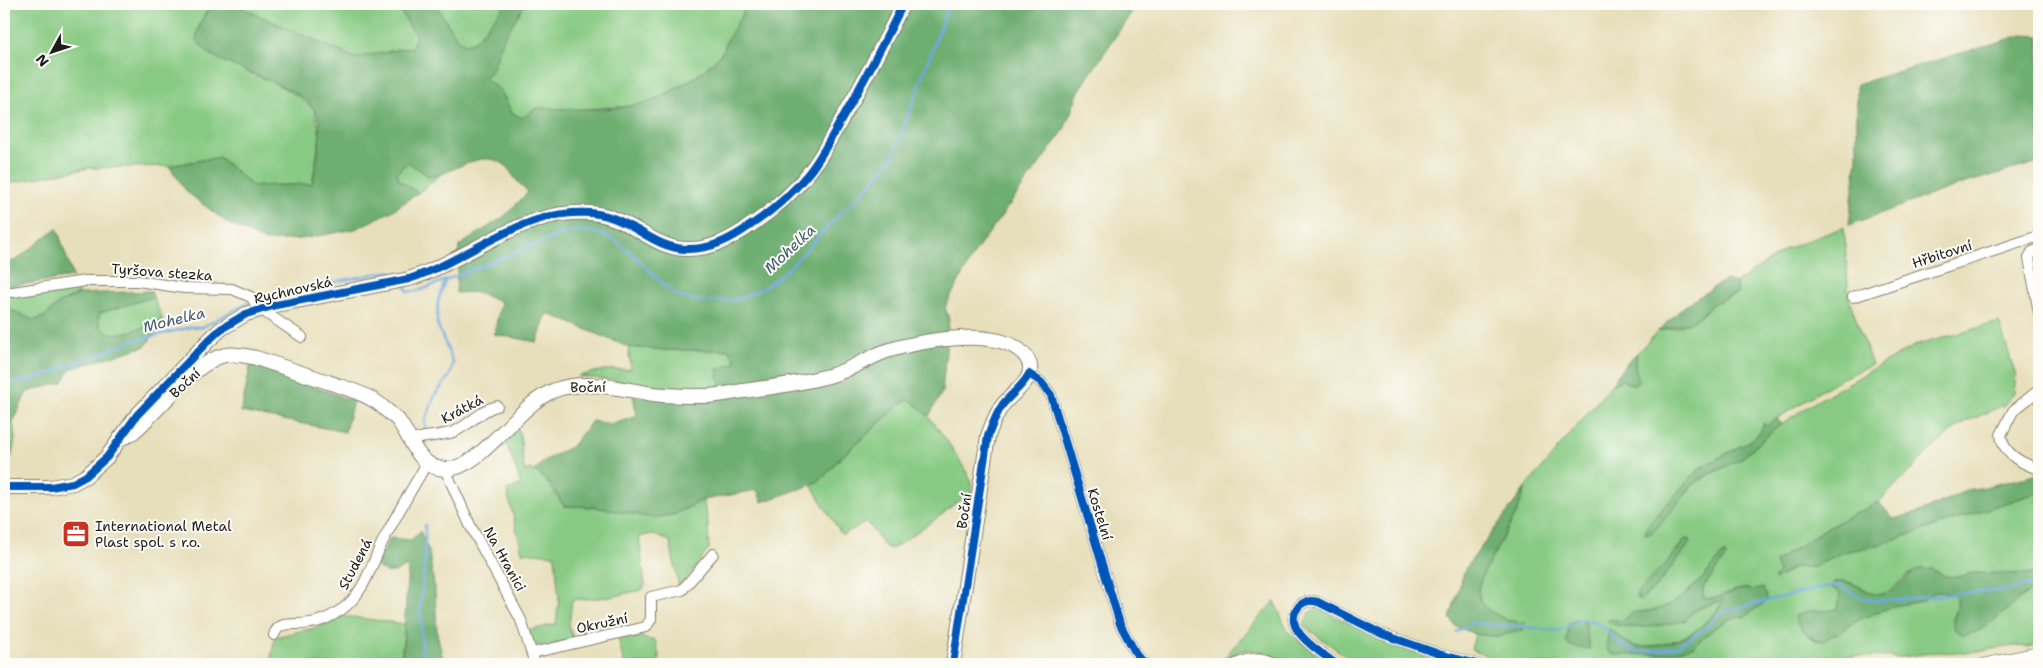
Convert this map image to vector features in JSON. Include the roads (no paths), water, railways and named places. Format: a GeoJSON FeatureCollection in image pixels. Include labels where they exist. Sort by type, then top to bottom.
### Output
{"type":"FeatureCollection","features":[{"type":"Feature","properties":{"kind":"street","name":"Rychnovská"},"geometry":{"type":"LineString","coordinates":[[4,487],[51,487],[80,480],[98,467],[137,415],[221,329],[256,304],[395,282],[426,274],[519,226],[555,215],[571,213],[602,214],[620,221],[651,239],[674,248],[710,247],[724,242],[769,212],[808,174],[874,62],[903,4]]}},
{"type":"Feature","properties":{"kind":"street","name":"Hřbitovní"},"geometry":{"type":"LineString","coordinates":[[1853,298],[2039,236]]}},
{"type":"Feature","properties":{"kind":"street"},"geometry":{"type":"LineString","coordinates":[[2039,249],[2032,252],[2028,258],[2039,313]]}},
{"type":"Feature","properties":{"kind":"street","name":"Tyršova stezka"},"geometry":{"type":"LineString","coordinates":[[4,292],[85,281],[138,281],[184,288],[232,289],[302,337]]}},
{"type":"Feature","properties":{"kind":"street","name":"Boční"},"geometry":{"type":"LineString","coordinates":[[445,469],[474,459],[528,407],[552,392],[567,387],[596,384],[656,394],[709,396],[779,386],[834,375],[884,352],[925,341],[966,338],[987,339],[1005,344],[1017,349],[1028,361],[1029,374],[1025,382],[1003,404],[996,414],[988,436],[953,664]]}},
{"type":"Feature","properties":{"kind":"street","name":"Boční"},"geometry":{"type":"LineString","coordinates":[[120,438],[135,431],[213,359],[238,354],[256,358],[359,393],[380,405],[397,420],[421,458],[427,463]]}},
{"type":"Feature","properties":{"kind":"street","name":"Kostelní"},"geometry":{"type":"LineString","coordinates":[[1029,374],[1041,382],[1051,395],[1120,624],[1135,652],[1145,664]]}},
{"type":"Feature","properties":{"kind":"street"},"geometry":{"type":"LineString","coordinates":[[2039,390],[2013,410],[2001,435],[2005,447],[2017,459],[2039,469]]}},
{"type":"Feature","properties":{"kind":"street","name":"Krátká"},"geometry":{"type":"LineString","coordinates":[[410,440],[420,436],[454,432],[484,411],[497,406]]}},
{"type":"Feature","properties":{"kind":"street"},"geometry":{"type":"LineString","coordinates":[[427,463],[445,469]]}},
{"type":"Feature","properties":{"kind":"street","name":"Studená"},"geometry":{"type":"LineString","coordinates":[[274,635],[275,630],[282,625],[311,623],[331,616],[350,602],[365,581],[383,542],[427,463]]}},
{"type":"Feature","properties":{"kind":"street","name":"Na Hranici"},"geometry":{"type":"LineString","coordinates":[[445,469],[470,525],[518,613],[535,664]]}},
{"type":"Feature","properties":{"kind":"street","name":"Okružní"},"geometry":{"type":"LineString","coordinates":[[532,653],[646,627],[651,619],[651,597],[682,590],[713,554]]}},
{"type":"Feature","properties":{"kind":"street"},"geometry":{"type":"LineString","coordinates":[[1336,664],[1296,630],[1294,614],[1302,603],[1311,600],[1318,602],[1382,634],[1439,654],[1477,664]]}},
{"type":"Feature","properties":{"kind":"street"},"geometry":{"type":"LineString","coordinates":[[1983,664],[2039,652]]}},
{"type":"Feature","properties":{"kind":"street"},"geometry":{"type":"LineString","coordinates":[[1236,664],[1256,657],[1268,659],[1276,664]]}},
{"type":"Feature","properties":{"kind":"waterway","name":"Mohelka"},"geometry":{"type":"LineString","coordinates":[[404,285],[408,292],[421,290],[566,232],[585,231],[601,234],[615,241],[628,250],[664,284],[681,297],[700,301],[732,300],[766,286],[801,255],[872,182],[893,157],[949,4]]}},
{"type":"Feature","properties":{"kind":"waterway","name":"Mohelka"},"geometry":{"type":"LineString","coordinates":[[256,299],[282,292],[390,271],[399,276]]}},
{"type":"Feature","properties":{"kind":"waterway"},"geometry":{"type":"LineString","coordinates":[[425,433],[425,421],[435,395],[450,375],[453,363],[437,323],[438,301],[445,281]]}},
{"type":"Feature","properties":{"kind":"waterway","name":"Mohelka"},"geometry":{"type":"LineString","coordinates":[[4,383],[29,381],[133,341],[191,327],[203,327],[251,301]]}},
{"type":"Feature","properties":{"kind":"waterway"},"geometry":{"type":"LineString","coordinates":[[4,393],[8,384]]}},
{"type":"Feature","properties":{"kind":"waterway"},"geometry":{"type":"LineString","coordinates":[[4,423],[4,438]]}},
{"type":"Feature","properties":{"kind":"waterway"},"geometry":{"type":"LineString","coordinates":[[423,664],[420,609],[425,557],[425,525]]}},
{"type":"Feature","properties":{"kind":"waterway"},"geometry":{"type":"LineString","coordinates":[[1456,632],[1472,623],[1558,631],[1580,620],[1589,620],[1603,626],[1619,644],[1637,652],[1656,651],[1678,646],[1706,628],[1719,614],[1732,609],[1824,587],[1839,585],[1860,597],[1877,601],[2014,589],[2039,582]]}},
{"type":"Feature","properties":{"kind":"place","name":"International Metal Plast spol. s r.o."},"geometry":{"type":"Point","coordinates":[76,534]}}]}
